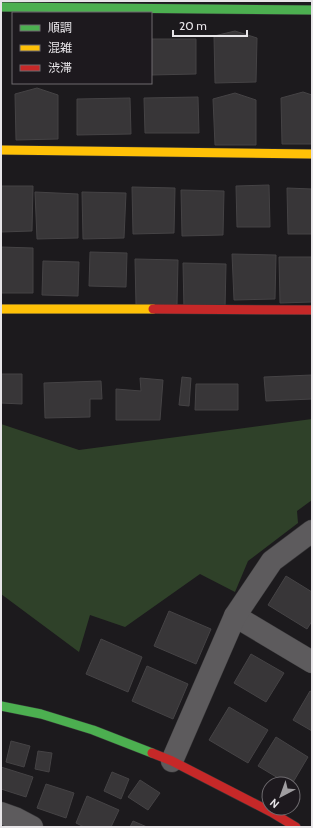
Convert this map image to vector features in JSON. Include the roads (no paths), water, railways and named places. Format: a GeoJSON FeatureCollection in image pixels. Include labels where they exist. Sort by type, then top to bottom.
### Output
{"type":"FeatureCollection","features":[{"type":"Feature","properties":{"kind":"street"},"geometry":{"type":"LineString","coordinates":[[1,7],[312,10]]}},
{"type":"Feature","properties":{"kind":"street"},"geometry":{"type":"LineString","coordinates":[[1,150],[312,154]]}},
{"type":"Feature","properties":{"kind":"street"},"geometry":{"type":"LineString","coordinates":[[1,309],[312,310]]}},
{"type":"Feature","properties":{"kind":"street"},"geometry":{"type":"LineString","coordinates":[[172,761],[236,616],[272,561],[312,531]]}},
{"type":"Feature","properties":{"kind":"street"},"geometry":{"type":"LineString","coordinates":[[236,616],[312,662]]}},
{"type":"Feature","properties":{"kind":"street"},"geometry":{"type":"LineString","coordinates":[[1,706],[41,714],[93,730],[172,761],[272,812],[296,827]]}},
{"type":"Feature","properties":{"kind":"street"},"geometry":{"type":"LineString","coordinates":[[1,813],[15,818],[32,827]]}}]}
